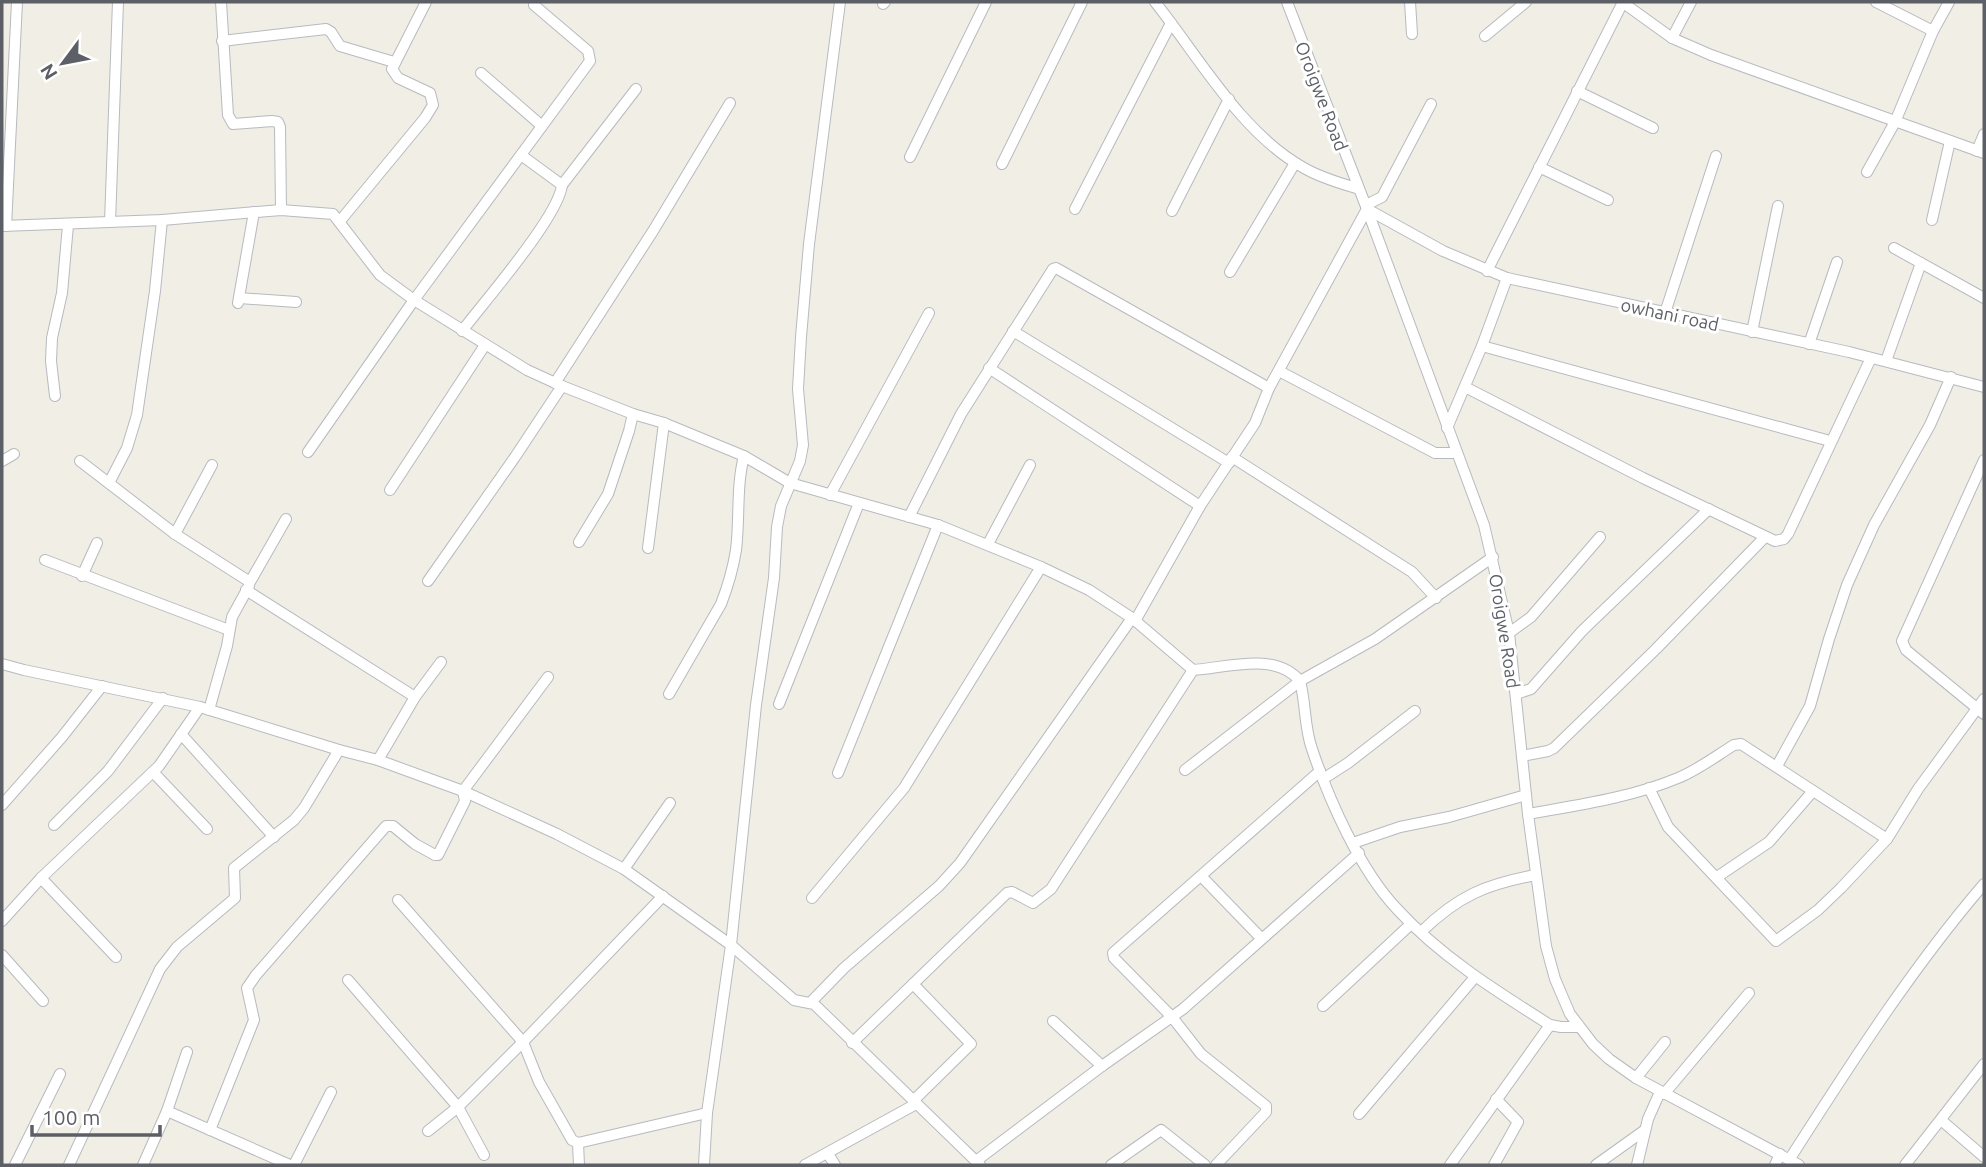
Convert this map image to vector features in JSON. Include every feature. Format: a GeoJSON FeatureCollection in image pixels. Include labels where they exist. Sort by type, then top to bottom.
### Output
{"type":"FeatureCollection","features":[{"type":"Feature","properties":{"kind":"street"},"geometry":{"type":"LineString","coordinates":[[18,2],[4,226],[162,220],[281,210],[333,214],[373,269],[462,331],[558,385],[664,423],[744,456],[790,483],[938,525],[1041,567],[1089,590],[1134,619],[1193,670],[1265,664],[1286,670],[1300,681],[1307,730],[1337,813],[1386,897],[1411,924],[1475,977],[1550,1025],[1578,1027]]}},
{"type":"Feature","properties":{"kind":"street"},"geometry":{"type":"LineString","coordinates":[[110,222],[118,2]]}},
{"type":"Feature","properties":{"kind":"street"},"geometry":{"type":"LineString","coordinates":[[220,2],[230,121],[237,125],[278,122],[281,210]]}},
{"type":"Feature","properties":{"kind":"street"},"geometry":{"type":"LineString","coordinates":[[340,221],[402,148],[433,105],[430,93],[393,73],[394,62],[426,2]]}},
{"type":"Feature","properties":{"kind":"street"},"geometry":{"type":"LineString","coordinates":[[704,1165],[707,1113],[731,945],[756,705],[774,578],[777,527],[781,506],[797,471],[803,445],[798,388],[801,337],[809,244],[839,2]]}},
{"type":"Feature","properties":{"kind":"street"},"geometry":{"type":"LineString","coordinates":[[910,156],[986,2]]}},
{"type":"Feature","properties":{"kind":"street"},"geometry":{"type":"LineString","coordinates":[[1002,164],[1082,2]]}},
{"type":"Feature","properties":{"kind":"street"},"geometry":{"type":"LineString","coordinates":[[1155,2],[1229,99],[1265,139],[1295,163],[1316,174],[1359,189]]}},
{"type":"Feature","properties":{"kind":"street","name":"Oroigwe Road"},"geometry":{"type":"LineString","coordinates":[[1287,2],[1366,207],[1484,525],[1493,557],[1509,633],[1528,814],[1550,967],[1578,1027],[1609,1059],[1662,1093],[1800,1165]]}},
{"type":"Feature","properties":{"kind":"street"},"geometry":{"type":"LineString","coordinates":[[1410,2],[1412,34]]}},
{"type":"Feature","properties":{"kind":"street"},"geometry":{"type":"LineString","coordinates":[[1485,36],[1526,2]]}},
{"type":"Feature","properties":{"kind":"street"},"geometry":{"type":"LineString","coordinates":[[1487,271],[1623,2],[1672,38],[1749,71],[1981,152],[1984,134]]}},
{"type":"Feature","properties":{"kind":"street"},"geometry":{"type":"LineString","coordinates":[[1672,38],[1691,2]]}},
{"type":"Feature","properties":{"kind":"street"},"geometry":{"type":"LineString","coordinates":[[1876,2],[1933,31]]}},
{"type":"Feature","properties":{"kind":"street"},"geometry":{"type":"LineString","coordinates":[[1867,172],[1895,122],[1933,31],[1949,2]]}},
{"type":"Feature","properties":{"kind":"street"},"geometry":{"type":"LineString","coordinates":[[308,452],[414,300],[590,61],[588,51],[534,5]]}},
{"type":"Feature","properties":{"kind":"street"},"geometry":{"type":"LineString","coordinates":[[1075,209],[1171,23]]}},
{"type":"Feature","properties":{"kind":"street"},"geometry":{"type":"LineString","coordinates":[[222,41],[326,29],[340,46],[394,62]]}},
{"type":"Feature","properties":{"kind":"street"},"geometry":{"type":"LineString","coordinates":[[481,73],[542,126]]}},
{"type":"Feature","properties":{"kind":"street"},"geometry":{"type":"LineString","coordinates":[[462,331],[548,217],[561,193],[562,185],[636,89]]}},
{"type":"Feature","properties":{"kind":"street"},"geometry":{"type":"LineString","coordinates":[[1577,91],[1653,128]]}},
{"type":"Feature","properties":{"kind":"street"},"geometry":{"type":"LineString","coordinates":[[1172,211],[1229,99]]}},
{"type":"Feature","properties":{"kind":"street"},"geometry":{"type":"LineString","coordinates":[[428,581],[558,385],[730,103]]}},
{"type":"Feature","properties":{"kind":"street"},"geometry":{"type":"LineString","coordinates":[[811,1002],[844,968],[939,886],[960,863],[1134,619],[1200,506],[1255,423],[1269,388],[1366,207],[1382,197],[1431,104]]}},
{"type":"Feature","properties":{"kind":"street"},"geometry":{"type":"LineString","coordinates":[[1932,220],[1950,141]]}},
{"type":"Feature","properties":{"kind":"street"},"geometry":{"type":"LineString","coordinates":[[521,155],[562,185]]}},
{"type":"Feature","properties":{"kind":"street"},"geometry":{"type":"LineString","coordinates":[[1665,313],[1716,156]]}},
{"type":"Feature","properties":{"kind":"street"},"geometry":{"type":"LineString","coordinates":[[1230,272],[1295,163]]}},
{"type":"Feature","properties":{"kind":"street"},"geometry":{"type":"LineString","coordinates":[[1539,167],[1608,200]]}},
{"type":"Feature","properties":{"kind":"street"},"geometry":{"type":"LineString","coordinates":[[1752,331],[1778,206]]}},
{"type":"Feature","properties":{"kind":"street","name":"owhani road"},"geometry":{"type":"LineString","coordinates":[[1366,207],[1443,251],[1507,278],[1886,361],[1984,387]]}},
{"type":"Feature","properties":{"kind":"street"},"geometry":{"type":"LineString","coordinates":[[254,212],[239,300],[296,302]]}},
{"type":"Feature","properties":{"kind":"street"},"geometry":{"type":"LineString","coordinates":[[109,483],[127,448],[137,415],[162,220]]}},
{"type":"Feature","properties":{"kind":"street"},"geometry":{"type":"LineString","coordinates":[[55,396],[51,361],[52,338],[62,293],[68,225]]}},
{"type":"Feature","properties":{"kind":"street"},"geometry":{"type":"LineString","coordinates":[[1894,248],[1984,298]]}},
{"type":"Feature","properties":{"kind":"street"},"geometry":{"type":"LineString","coordinates":[[1809,344],[1837,262]]}},
{"type":"Feature","properties":{"kind":"street"},"geometry":{"type":"LineString","coordinates":[[1886,361],[1921,263]]}},
{"type":"Feature","properties":{"kind":"street"},"geometry":{"type":"LineString","coordinates":[[909,517],[961,414],[1051,271],[1056,268],[1269,388]]}},
{"type":"Feature","properties":{"kind":"street"},"geometry":{"type":"LineString","coordinates":[[1447,428],[1507,278]]}},
{"type":"Feature","properties":{"kind":"street"},"geometry":{"type":"LineString","coordinates":[[830,495],[929,313]]}},
{"type":"Feature","properties":{"kind":"street"},"geometry":{"type":"LineString","coordinates":[[1013,331],[1412,572],[1436,598]]}},
{"type":"Feature","properties":{"kind":"street"},"geometry":{"type":"LineString","coordinates":[[390,490],[485,345]]}},
{"type":"Feature","properties":{"kind":"street"},"geometry":{"type":"LineString","coordinates":[[1482,346],[1830,441]]}},
{"type":"Feature","properties":{"kind":"street"},"geometry":{"type":"LineString","coordinates":[[1465,387],[1765,537],[1779,541],[1788,534],[1871,358]]}},
{"type":"Feature","properties":{"kind":"street"},"geometry":{"type":"LineString","coordinates":[[989,368],[1200,506]]}},
{"type":"Feature","properties":{"kind":"street"},"geometry":{"type":"LineString","coordinates":[[1279,371],[1435,453],[1457,453]]}},
{"type":"Feature","properties":{"kind":"street"},"geometry":{"type":"LineString","coordinates":[[1777,766],[1810,706],[1847,585],[1874,526],[1930,425],[1951,377]]}},
{"type":"Feature","properties":{"kind":"street"},"geometry":{"type":"LineString","coordinates":[[579,542],[608,494],[633,414]]}},
{"type":"Feature","properties":{"kind":"street"},"geometry":{"type":"LineString","coordinates":[[648,548],[664,423]]}},
{"type":"Feature","properties":{"kind":"street"},"geometry":{"type":"LineString","coordinates":[[2,461],[13,454]]}},
{"type":"Feature","properties":{"kind":"street"},"geometry":{"type":"LineString","coordinates":[[669,694],[726,591],[736,548],[739,475],[744,456]]}},
{"type":"Feature","properties":{"kind":"street"},"geometry":{"type":"LineString","coordinates":[[1981,711],[1906,650],[1902,641],[1984,460]]}},
{"type":"Feature","properties":{"kind":"street"},"geometry":{"type":"LineString","coordinates":[[80,461],[248,586],[415,697]]}},
{"type":"Feature","properties":{"kind":"street"},"geometry":{"type":"LineString","coordinates":[[175,534],[212,465]]}},
{"type":"Feature","properties":{"kind":"street"},"geometry":{"type":"LineString","coordinates":[[988,544],[1030,465]]}},
{"type":"Feature","properties":{"kind":"street"},"geometry":{"type":"LineString","coordinates":[[779,704],[859,503]]}},
{"type":"Feature","properties":{"kind":"street"},"geometry":{"type":"LineString","coordinates":[[1516,694],[1531,689],[1583,631],[1709,509]]}},
{"type":"Feature","properties":{"kind":"street"},"geometry":{"type":"LineString","coordinates":[[2,921],[41,878],[153,772],[181,734],[204,709],[227,646],[232,617],[286,519]]}},
{"type":"Feature","properties":{"kind":"street"},"geometry":{"type":"LineString","coordinates":[[838,773],[938,525]]}},
{"type":"Feature","properties":{"kind":"street"},"geometry":{"type":"LineString","coordinates":[[1509,633],[1531,617],[1600,537]]}},
{"type":"Feature","properties":{"kind":"street"},"geometry":{"type":"LineString","coordinates":[[1522,756],[1554,748],[1647,658],[1765,537]]}},
{"type":"Feature","properties":{"kind":"street"},"geometry":{"type":"LineString","coordinates":[[82,576],[97,543]]}},
{"type":"Feature","properties":{"kind":"street"},"geometry":{"type":"LineString","coordinates":[[1185,770],[1300,681],[1375,639],[1493,557]]}},
{"type":"Feature","properties":{"kind":"street"},"geometry":{"type":"LineString","coordinates":[[45,560],[229,630]]}},
{"type":"Feature","properties":{"kind":"street"},"geometry":{"type":"LineString","coordinates":[[812,898],[904,788],[1041,567]]}},
{"type":"Feature","properties":{"kind":"street"},"geometry":{"type":"LineString","coordinates":[[378,760],[415,697],[441,662]]}},
{"type":"Feature","properties":{"kind":"street"},"geometry":{"type":"LineString","coordinates":[[2,664],[163,698],[378,760],[463,791],[557,834],[624,869],[731,945],[794,1000],[811,1002],[978,1163],[1102,1066],[1172,1017],[1359,853]]}},
{"type":"Feature","properties":{"kind":"street"},"geometry":{"type":"LineString","coordinates":[[852,1043],[1007,893],[1012,892],[1033,903],[1051,889],[1193,670]]}},
{"type":"Feature","properties":{"kind":"street"},"geometry":{"type":"LineString","coordinates":[[210,1130],[254,1020],[247,988],[256,975],[386,826],[393,826],[415,844],[438,855],[465,801],[463,791],[548,677]]}},
{"type":"Feature","properties":{"kind":"street"},"geometry":{"type":"LineString","coordinates":[[2,805],[62,737],[102,686]]}},
{"type":"Feature","properties":{"kind":"street"},"geometry":{"type":"LineString","coordinates":[[54,825],[108,771],[163,698]]}},
{"type":"Feature","properties":{"kind":"street"},"geometry":{"type":"LineString","coordinates":[[1649,788],[1668,827],[1776,941],[1818,910],[1887,839],[1917,789],[1981,711],[1984,699]]}},
{"type":"Feature","properties":{"kind":"street"},"geometry":{"type":"LineString","coordinates":[[1216,1165],[1267,1109],[1262,1101],[1195,1048],[1172,1017],[1114,958],[1113,953],[1322,775],[1348,763],[1415,710]]}},
{"type":"Feature","properties":{"kind":"street"},"geometry":{"type":"LineString","coordinates":[[181,734],[274,837]]}},
{"type":"Feature","properties":{"kind":"street"},"geometry":{"type":"LineString","coordinates":[[1528,814],[1649,788],[1689,773],[1734,745],[1741,744],[1887,839]]}},
{"type":"Feature","properties":{"kind":"street"},"geometry":{"type":"LineString","coordinates":[[69,1165],[160,969],[177,947],[235,898],[234,868],[274,837],[304,808],[340,750]]}},
{"type":"Feature","properties":{"kind":"street"},"geometry":{"type":"LineString","coordinates":[[153,772],[207,829]]}},
{"type":"Feature","properties":{"kind":"street"},"geometry":{"type":"LineString","coordinates":[[1717,877],[1769,842],[1813,791]]}},
{"type":"Feature","properties":{"kind":"street"},"geometry":{"type":"LineString","coordinates":[[1353,842],[1526,795]]}},
{"type":"Feature","properties":{"kind":"street"},"geometry":{"type":"LineString","coordinates":[[624,869],[670,803]]}},
{"type":"Feature","properties":{"kind":"street"},"geometry":{"type":"LineString","coordinates":[[1421,932],[1458,901],[1483,887],[1536,875]]}},
{"type":"Feature","properties":{"kind":"street"},"geometry":{"type":"LineString","coordinates":[[1201,876],[1261,938]]}},
{"type":"Feature","properties":{"kind":"street"},"geometry":{"type":"LineString","coordinates":[[41,878],[116,957]]}},
{"type":"Feature","properties":{"kind":"street"},"geometry":{"type":"LineString","coordinates":[[1775,1165],[1785,1157],[1929,952],[1983,887]]}},
{"type":"Feature","properties":{"kind":"street"},"geometry":{"type":"LineString","coordinates":[[428,1131],[458,1107],[523,1042],[663,896]]}},
{"type":"Feature","properties":{"kind":"street"},"geometry":{"type":"LineString","coordinates":[[398,900],[523,1042],[545,1093],[572,1140],[578,1143],[707,1113]]}},
{"type":"Feature","properties":{"kind":"street"},"geometry":{"type":"LineString","coordinates":[[1323,1006],[1411,924]]}},
{"type":"Feature","properties":{"kind":"street"},"geometry":{"type":"LineString","coordinates":[[2,955],[43,1001]]}},
{"type":"Feature","properties":{"kind":"street"},"geometry":{"type":"LineString","coordinates":[[1359,1114],[1475,977]]}},
{"type":"Feature","properties":{"kind":"street"},"geometry":{"type":"LineString","coordinates":[[348,980],[458,1107],[484,1155]]}},
{"type":"Feature","properties":{"kind":"street"},"geometry":{"type":"LineString","coordinates":[[805,1165],[914,1103],[971,1044],[913,984]]}},
{"type":"Feature","properties":{"kind":"street"},"geometry":{"type":"LineString","coordinates":[[1637,1165],[1645,1130],[1662,1093],[1749,993]]}},
{"type":"Feature","properties":{"kind":"street"},"geometry":{"type":"LineString","coordinates":[[1053,1021],[1102,1066]]}},
{"type":"Feature","properties":{"kind":"street"},"geometry":{"type":"LineString","coordinates":[[1450,1165],[1550,1025]]}},
{"type":"Feature","properties":{"kind":"street"},"geometry":{"type":"LineString","coordinates":[[1636,1078],[1665,1042]]}},
{"type":"Feature","properties":{"kind":"street"},"geometry":{"type":"LineString","coordinates":[[143,1165],[167,1111],[187,1052]]}},
{"type":"Feature","properties":{"kind":"street"},"geometry":{"type":"LineString","coordinates":[[1905,1165],[1984,1064]]}},
{"type":"Feature","properties":{"kind":"street"},"geometry":{"type":"LineString","coordinates":[[15,1165],[60,1074]]}},
{"type":"Feature","properties":{"kind":"street"},"geometry":{"type":"LineString","coordinates":[[167,1111],[292,1165],[331,1092]]}},
{"type":"Feature","properties":{"kind":"street"},"geometry":{"type":"LineString","coordinates":[[1494,1165],[1518,1122],[1496,1098]]}},
{"type":"Feature","properties":{"kind":"street"},"geometry":{"type":"LineString","coordinates":[[1941,1120],[1984,1157]]}},
{"type":"Feature","properties":{"kind":"street"},"geometry":{"type":"LineString","coordinates":[[1111,1165],[1161,1130],[1205,1165]]}},
{"type":"Feature","properties":{"kind":"street"},"geometry":{"type":"LineString","coordinates":[[1596,1165],[1645,1130]]}},
{"type":"Feature","properties":{"kind":"street"},"geometry":{"type":"LineString","coordinates":[[578,1143],[579,1165]]}},
{"type":"Feature","properties":{"kind":"street"},"geometry":{"type":"LineString","coordinates":[[828,1154],[835,1165]]}}]}
